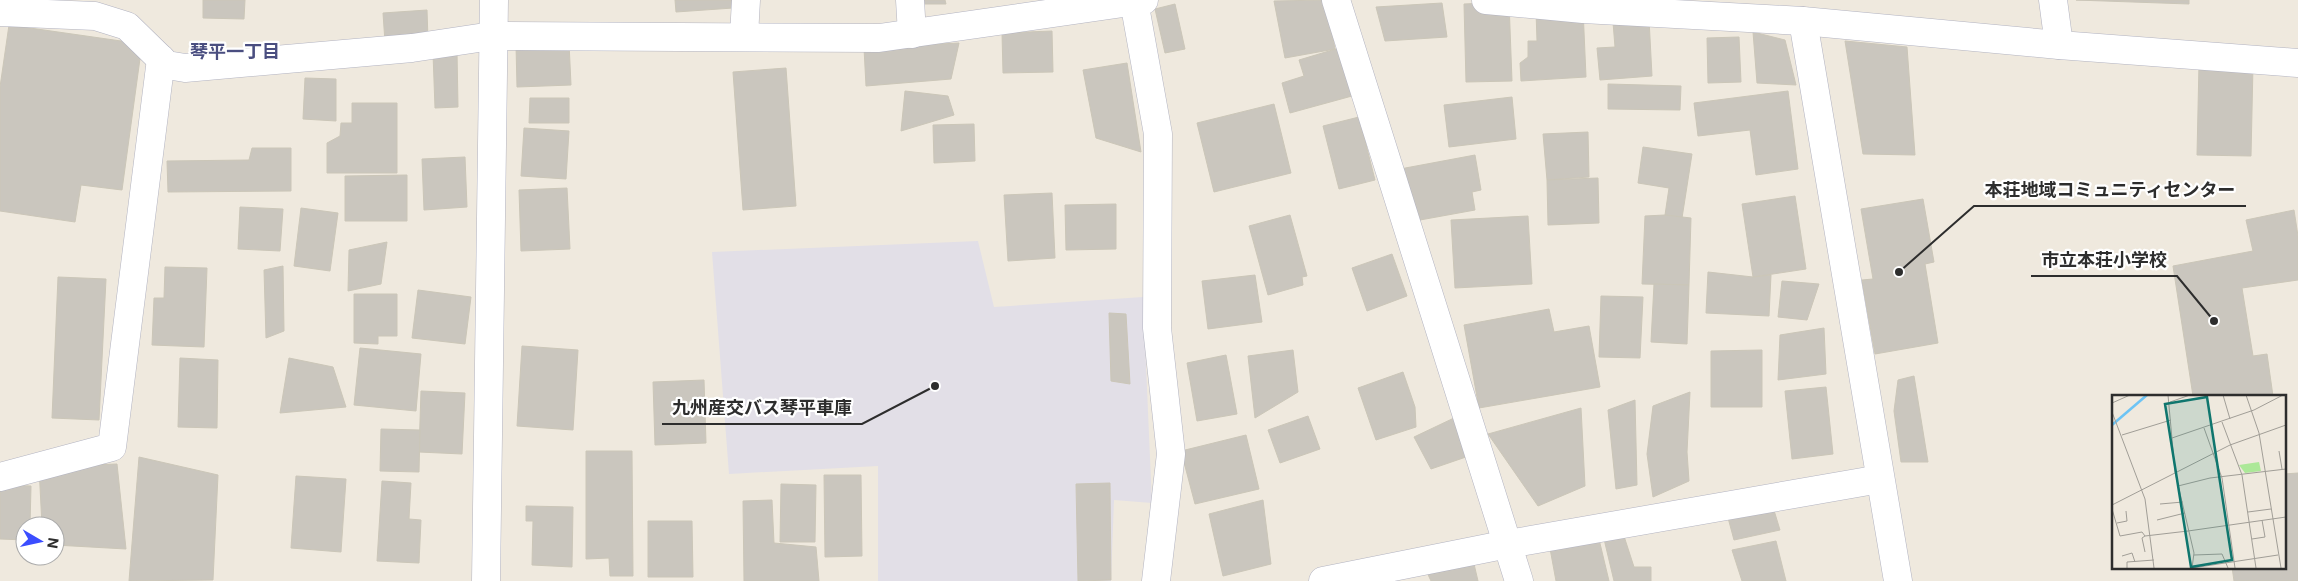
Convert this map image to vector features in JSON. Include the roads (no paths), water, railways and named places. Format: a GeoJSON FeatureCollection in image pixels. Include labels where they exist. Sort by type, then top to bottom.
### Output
{"type":"FeatureCollection","features":[{"type":"Feature","properties":{"kind":"street"},"geometry":{"type":"LineString","coordinates":[[486,581],[492,36],[494,0]]}},
{"type":"Feature","properties":{"kind":"street"},"geometry":{"type":"LineString","coordinates":[[744,36],[746,0]]}},
{"type":"Feature","properties":{"kind":"street"},"geometry":{"type":"LineString","coordinates":[[910,0],[912,34]]}},
{"type":"Feature","properties":{"kind":"street"},"geometry":{"type":"LineString","coordinates":[[0,12],[96,16],[126,26],[167,65],[185,68],[412,48],[492,36],[879,38],[1139,0],[1158,134],[1157,328],[1171,454],[1156,581]]}},
{"type":"Feature","properties":{"kind":"street"},"geometry":{"type":"LineString","coordinates":[[1336,0],[1519,581]]}},
{"type":"Feature","properties":{"kind":"street"},"geometry":{"type":"LineString","coordinates":[[1486,0],[1583,9],[1804,21],[2298,63]]}},
{"type":"Feature","properties":{"kind":"street"},"geometry":{"type":"LineString","coordinates":[[2052,0],[2059,44]]}},
{"type":"Feature","properties":{"kind":"street"},"geometry":{"type":"LineString","coordinates":[[1804,21],[1898,581]]}},
{"type":"Feature","properties":{"kind":"street"},"geometry":{"type":"LineString","coordinates":[[0,477],[112,447],[161,59]]}},
{"type":"Feature","properties":{"kind":"street"},"geometry":{"type":"LineString","coordinates":[[1323,581],[1508,544],[1880,479]]}},
{"type":"Feature","properties":{"kind":"place","name":"本荘地域コミュニティセンター"},"geometry":{"type":"Point","coordinates":[1899,272]}},
{"type":"Feature","properties":{"kind":"place","name":"市立本荘小学校"},"geometry":{"type":"Point","coordinates":[2214,321]}},
{"type":"Feature","properties":{"kind":"place","name":"九州産交バス琴平車庫"},"geometry":{"type":"Point","coordinates":[935,386]}},
{"type":"Feature","properties":{"kind":"district","name":"琴平一丁目"},"geometry":{"type":"Point","coordinates":[235,52]}}]}
